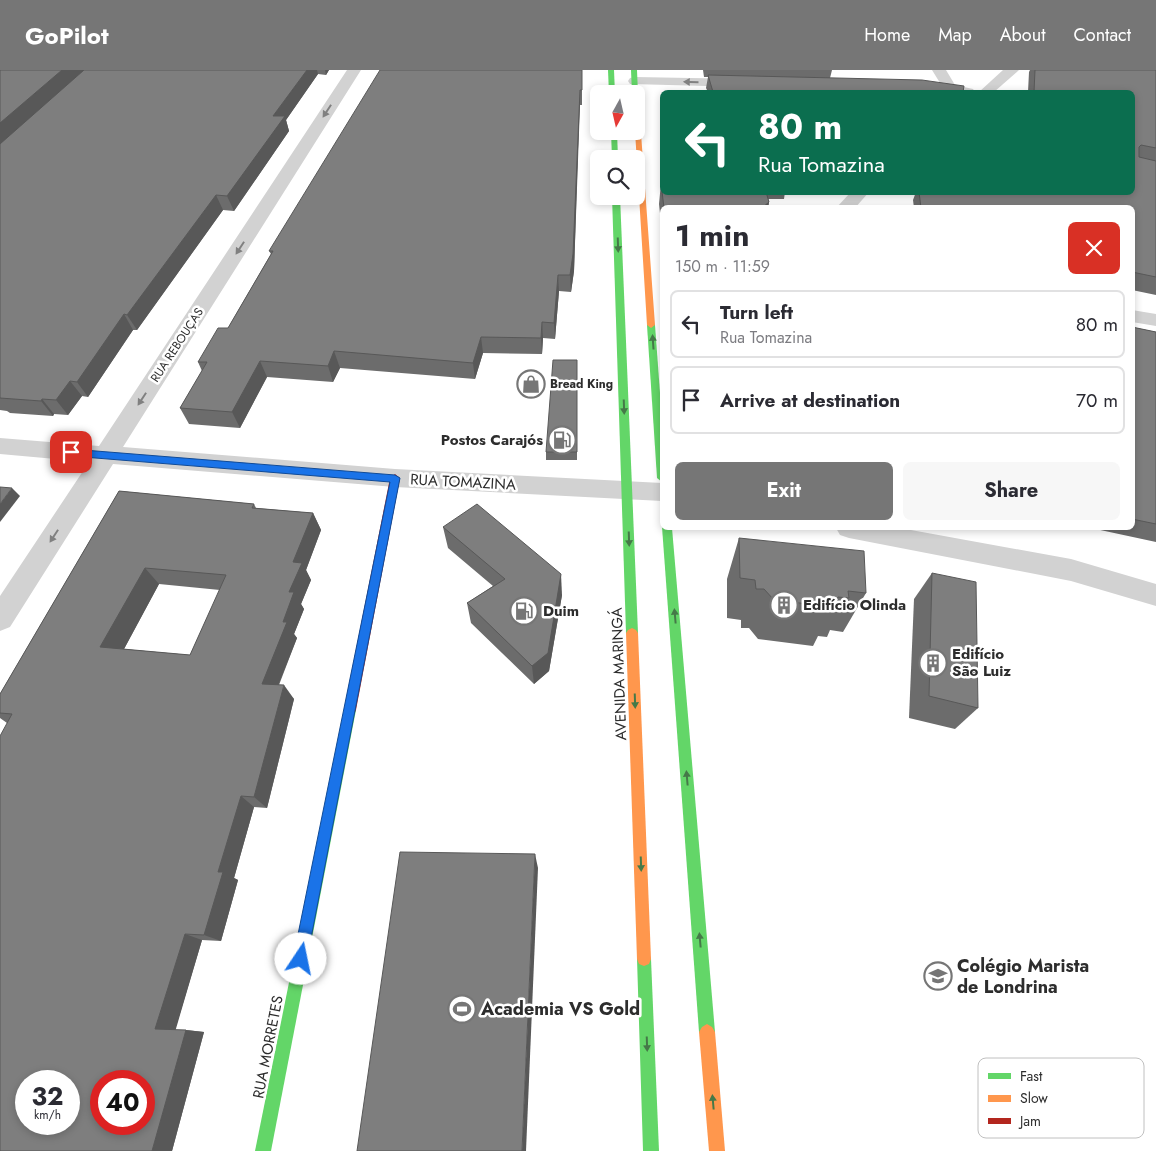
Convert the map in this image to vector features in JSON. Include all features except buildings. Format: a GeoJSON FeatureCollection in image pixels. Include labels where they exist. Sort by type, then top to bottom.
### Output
{"type":"FeatureCollection","features":[{"type":"Feature","properties":{"kind":"main road"},"geometry":{"type":"LineString","coordinates":[[611,70],[612,85]]}},
{"type":"Feature","properties":{"kind":"main road"},"geometry":{"type":"LineString","coordinates":[[639,140],[659,370],[660,406]]}},
{"type":"Feature","properties":{"kind":"main road","name":"AVENIDA MARINGÁ"},"geometry":{"type":"LineString","coordinates":[[616,205],[651,1151]]}},
{"type":"Feature","properties":{"kind":"main road","name":"RUA MORRETES"},"geometry":{"type":"LineString","coordinates":[[263,1151],[395,478]]}},
{"type":"Feature","properties":{"kind":"main road"},"geometry":{"type":"LineString","coordinates":[[668,530],[717,1151]]}},
{"type":"Feature","properties":{"kind":"street","name":"RUA REBOUÇAS"},"geometry":{"type":"LineString","coordinates":[[0,619],[354,70]]}},
{"type":"Feature","properties":{"kind":"street"},"geometry":{"type":"LineString","coordinates":[[939,70],[950,88]]}},
{"type":"Feature","properties":{"kind":"street"},"geometry":{"type":"LineString","coordinates":[[988,90],[1012,70]]}},
{"type":"Feature","properties":{"kind":"street"},"geometry":{"type":"LineString","coordinates":[[635,82],[762,84]]}},
{"type":"Feature","properties":{"kind":"street"},"geometry":{"type":"LineString","coordinates":[[930,87],[959,90]]}},
{"type":"Feature","properties":{"kind":"street"},"geometry":{"type":"LineString","coordinates":[[847,205],[858,195]]}},
{"type":"Feature","properties":{"kind":"street"},"geometry":{"type":"LineString","coordinates":[[1135,316],[1156,320]]}},
{"type":"Feature","properties":{"kind":"street","name":"RUA TOMAZINA"},"geometry":{"type":"LineString","coordinates":[[0,446],[395,478],[660,492]]}},
{"type":"Feature","properties":{"kind":"street"},"geometry":{"type":"LineString","coordinates":[[859,530],[1071,570],[1156,595]]}},
{"type":"Feature","properties":{"kind":"traffic: fast"},"geometry":{"type":"LineString","coordinates":[[611,70],[612,85]]}},
{"type":"Feature","properties":{"kind":"traffic: fast"},"geometry":{"type":"LineString","coordinates":[[634,70],[635,85]]}},
{"type":"Feature","properties":{"kind":"traffic: fast"},"geometry":{"type":"LineString","coordinates":[[614,140],[615,150]]}},
{"type":"Feature","properties":{"kind":"traffic: fast"},"geometry":{"type":"LineString","coordinates":[[616,205],[632,633]]}},
{"type":"Feature","properties":{"kind":"traffic: fast"},"geometry":{"type":"LineString","coordinates":[[651,325],[660,450]]}},
{"type":"Feature","properties":{"kind":"traffic: fast"},"geometry":{"type":"LineString","coordinates":[[667,530],[707,1032]]}},
{"type":"Feature","properties":{"kind":"traffic: fast"},"geometry":{"type":"LineString","coordinates":[[263,1151],[350,710]]}},
{"type":"Feature","properties":{"kind":"traffic: fast"},"geometry":{"type":"LineString","coordinates":[[644,959],[651,1151]]}},
{"type":"Feature","properties":{"kind":"traffic: slow"},"geometry":{"type":"LineString","coordinates":[[638,140],[651,325]]}},
{"type":"Feature","properties":{"kind":"traffic: slow"},"geometry":{"type":"LineString","coordinates":[[632,633],[644,959]]}},
{"type":"Feature","properties":{"kind":"traffic: slow"},"geometry":{"type":"LineString","coordinates":[[707,1032],[717,1151]]}},
{"type":"Feature","properties":{"kind":"traffic: jam"},"geometry":{"type":"LineString","coordinates":[[350,710],[395,478]]}},
{"type":"Feature","properties":{"kind":"place","name":"Bread King"},"geometry":{"type":"Point","coordinates":[531,384]}},
{"type":"Feature","properties":{"kind":"place","name":"Postos Carajós"},"geometry":{"type":"Point","coordinates":[562,440]}},
{"type":"Feature","properties":{"kind":"place","name":"Edifício Olinda"},"geometry":{"type":"Point","coordinates":[784,605]}},
{"type":"Feature","properties":{"kind":"place","name":"Duim"},"geometry":{"type":"Point","coordinates":[524,611]}},
{"type":"Feature","properties":{"kind":"place","name":"Edifício São Luiz"},"geometry":{"type":"Point","coordinates":[933,663]}},
{"type":"Feature","properties":{"kind":"place","name":"Colégio Marista de Londrina"},"geometry":{"type":"Point","coordinates":[938,976]}},
{"type":"Feature","properties":{"kind":"place","name":"Academia VS Gold"},"geometry":{"type":"Point","coordinates":[462,1009]}},
{"type":"Feature","properties":{"kind":"route"},"geometry":{"type":"LineString","coordinates":[[71,452],[395,478],[301,959]]}}]}
